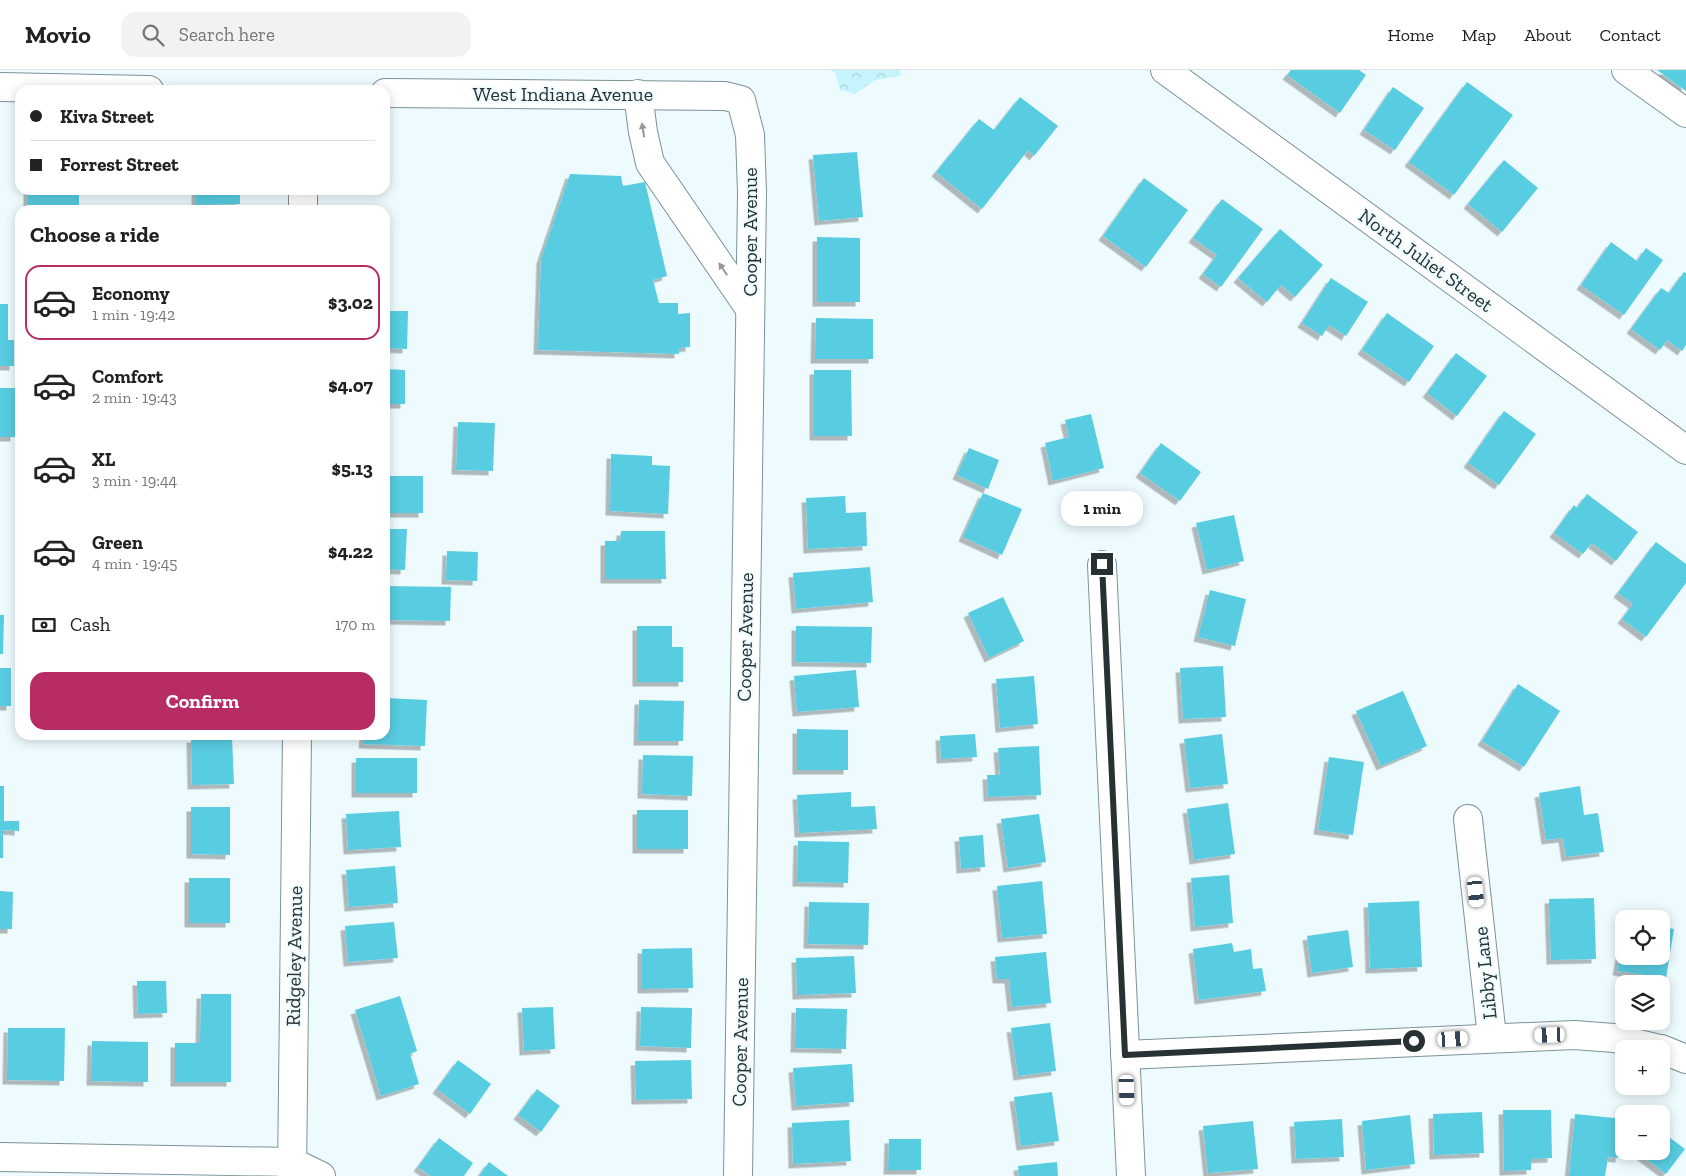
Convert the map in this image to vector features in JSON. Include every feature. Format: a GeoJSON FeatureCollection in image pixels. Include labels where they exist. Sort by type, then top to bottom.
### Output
{"type":"FeatureCollection","features":[{"type":"Feature","properties":{"kind":"street","name":"North Juliet Street"},"geometry":{"type":"LineString","coordinates":[[1165,70],[1686,450]]}},
{"type":"Feature","properties":{"kind":"street"},"geometry":{"type":"LineString","coordinates":[[1626,70],[1686,113]]}},
{"type":"Feature","properties":{"kind":"street"},"geometry":{"type":"LineString","coordinates":[[0,87],[15,87]]}},
{"type":"Feature","properties":{"kind":"street","name":"West Indiana Avenue"},"geometry":{"type":"LineString","coordinates":[[390,94],[638,94],[725,96],[741,100]]}},
{"type":"Feature","properties":{"kind":"street"},"geometry":{"type":"LineString","coordinates":[[638,94],[643,132],[650,163],[750,309]]}},
{"type":"Feature","properties":{"kind":"street","name":"Cooper Avenue"},"geometry":{"type":"LineString","coordinates":[[738,1176],[752,192],[750,135],[741,100]]}},
{"type":"Feature","properties":{"kind":"street"},"geometry":{"type":"LineString","coordinates":[[1102,564],[1131,1176]]}},
{"type":"Feature","properties":{"kind":"street","name":"Ridgeley Avenue"},"geometry":{"type":"LineString","coordinates":[[292,1169],[297,740]]}},
{"type":"Feature","properties":{"kind":"street","name":"Libby Lane"},"geometry":{"type":"LineString","coordinates":[[1468,819],[1492,1037]]}},
{"type":"Feature","properties":{"kind":"street"},"geometry":{"type":"LineString","coordinates":[[1125,1055],[1492,1037],[1595,1035],[1628,1040]]}},
{"type":"Feature","properties":{"kind":"street"},"geometry":{"type":"LineString","coordinates":[[1670,1053],[1686,1059]]}},
{"type":"Feature","properties":{"kind":"street"},"geometry":{"type":"LineString","coordinates":[[0,1157],[292,1169],[321,1176]]}},
{"type":"Feature","properties":{"kind":"green space"},"geometry":{"type":"Polygon","coordinates":[[[831,70],[900,70],[901,76],[875,80],[855,94],[840,90],[835,73],[831,70]]]}},
{"type":"Feature","properties":{"kind":"building"},"geometry":{"type":"Polygon","coordinates":[[[1291,70],[1359,70],[1366,75],[1340,113],[1287,75],[1291,70]]]}},
{"type":"Feature","properties":{"kind":"building"},"geometry":{"type":"Polygon","coordinates":[[[1657,70],[1686,70],[1686,91],[1657,70]]]}},
{"type":"Feature","properties":{"kind":"building"},"geometry":{"type":"Polygon","coordinates":[[[1467,82],[1513,115],[1454,195],[1409,162],[1467,82]]]}},
{"type":"Feature","properties":{"kind":"building"},"geometry":{"type":"Polygon","coordinates":[[[1393,87],[1424,108],[1395,150],[1364,130],[1393,87]]]}},
{"type":"Feature","properties":{"kind":"building"},"geometry":{"type":"Polygon","coordinates":[[[1020,97],[1058,126],[1034,156],[1028,150],[982,209],[936,172],[979,119],[994,130],[1020,97]]]}},
{"type":"Feature","properties":{"kind":"building"},"geometry":{"type":"Polygon","coordinates":[[[857,152],[863,217],[819,221],[813,155],[857,152]]]}},
{"type":"Feature","properties":{"kind":"building"},"geometry":{"type":"Polygon","coordinates":[[[1504,160],[1538,188],[1502,232],[1468,204],[1504,160]]]}},
{"type":"Feature","properties":{"kind":"building"},"geometry":{"type":"Polygon","coordinates":[[[570,174],[621,176],[623,186],[645,182],[667,276],[653,280],[659,303],[678,303],[678,314],[690,313],[690,347],[679,348],[679,354],[538,350],[541,259],[570,174]]]}},
{"type":"Feature","properties":{"kind":"building"},"geometry":{"type":"Polygon","coordinates":[[[1144,178],[1188,210],[1146,267],[1103,236],[1144,178]]]}},
{"type":"Feature","properties":{"kind":"building"},"geometry":{"type":"Polygon","coordinates":[[[28,195],[79,195],[79,205],[28,205],[28,195]]]}},
{"type":"Feature","properties":{"kind":"building"},"geometry":{"type":"Polygon","coordinates":[[[196,195],[240,195],[240,204],[196,205],[196,195]]]}},
{"type":"Feature","properties":{"kind":"building"},"geometry":{"type":"Polygon","coordinates":[[[1222,199],[1263,229],[1221,287],[1203,274],[1217,255],[1193,238],[1222,199]]]}},
{"type":"Feature","properties":{"kind":"building"},"geometry":{"type":"Polygon","coordinates":[[[1280,229],[1323,265],[1295,297],[1281,285],[1267,302],[1238,278],[1280,229]]]}},
{"type":"Feature","properties":{"kind":"building"},"geometry":{"type":"Polygon","coordinates":[[[817,237],[860,238],[860,302],[817,302],[817,237]]]}},
{"type":"Feature","properties":{"kind":"building"},"geometry":{"type":"Polygon","coordinates":[[[1611,242],[1637,261],[1646,248],[1663,260],[1624,315],[1581,285],[1611,242]]]}},
{"type":"Feature","properties":{"kind":"building"},"geometry":{"type":"Polygon","coordinates":[[[1684,272],[1686,273],[1686,345],[1682,351],[1667,340],[1660,350],[1631,329],[1661,288],[1669,293],[1684,272]]]}},
{"type":"Feature","properties":{"kind":"building"},"geometry":{"type":"Polygon","coordinates":[[[1331,278],[1368,302],[1346,336],[1329,325],[1322,336],[1302,323],[1331,278]]]}},
{"type":"Feature","properties":{"kind":"building"},"geometry":{"type":"Polygon","coordinates":[[[0,304],[8,304],[8,340],[14,340],[14,366],[0,366],[0,304]]]}},
{"type":"Feature","properties":{"kind":"building"},"geometry":{"type":"Polygon","coordinates":[[[390,311],[408,311],[407,349],[390,348],[390,311]]]}},
{"type":"Feature","properties":{"kind":"building"},"geometry":{"type":"Polygon","coordinates":[[[1387,313],[1434,346],[1409,382],[1362,350],[1387,313]]]}},
{"type":"Feature","properties":{"kind":"building"},"geometry":{"type":"Polygon","coordinates":[[[816,318],[873,319],[873,359],[815,359],[816,318]]]}},
{"type":"Feature","properties":{"kind":"building"},"geometry":{"type":"Polygon","coordinates":[[[1456,353],[1487,376],[1457,416],[1427,393],[1456,353]]]}},
{"type":"Feature","properties":{"kind":"building"},"geometry":{"type":"Polygon","coordinates":[[[390,369],[405,370],[405,404],[390,404],[390,369]]]}},
{"type":"Feature","properties":{"kind":"building"},"geometry":{"type":"Polygon","coordinates":[[[814,370],[851,370],[852,436],[814,436],[814,370]]]}},
{"type":"Feature","properties":{"kind":"building"},"geometry":{"type":"Polygon","coordinates":[[[0,388],[15,388],[15,437],[0,437],[0,388]]]}},
{"type":"Feature","properties":{"kind":"building"},"geometry":{"type":"Polygon","coordinates":[[[1504,411],[1536,434],[1499,485],[1468,463],[1504,411]]]}},
{"type":"Feature","properties":{"kind":"building"},"geometry":{"type":"Polygon","coordinates":[[[1091,414],[1104,468],[1053,481],[1045,443],[1069,437],[1065,420],[1091,414]]]}},
{"type":"Feature","properties":{"kind":"building"},"geometry":{"type":"Polygon","coordinates":[[[458,422],[495,423],[493,471],[456,470],[458,422]]]}},
{"type":"Feature","properties":{"kind":"building"},"geometry":{"type":"Polygon","coordinates":[[[1161,443],[1201,472],[1180,501],[1140,473],[1161,443]]]}},
{"type":"Feature","properties":{"kind":"building"},"geometry":{"type":"Polygon","coordinates":[[[969,448],[999,460],[988,489],[957,475],[969,448]]]}},
{"type":"Feature","properties":{"kind":"building"},"geometry":{"type":"Polygon","coordinates":[[[611,454],[652,456],[652,465],[670,466],[668,514],[610,511],[611,454]]]}},
{"type":"Feature","properties":{"kind":"building"},"geometry":{"type":"Polygon","coordinates":[[[390,476],[423,476],[423,513],[390,513],[390,476]]]}},
{"type":"Feature","properties":{"kind":"building"},"geometry":{"type":"Polygon","coordinates":[[[983,493],[1022,509],[1002,555],[963,537],[983,493]]]}},
{"type":"Feature","properties":{"kind":"building"},"geometry":{"type":"Polygon","coordinates":[[[1587,494],[1638,532],[1616,561],[1592,543],[1583,554],[1554,533],[1574,505],[1577,508],[1587,494]]]}},
{"type":"Feature","properties":{"kind":"building"},"geometry":{"type":"Polygon","coordinates":[[[845,496],[846,513],[866,512],[867,546],[808,549],[806,498],[845,496]]]}},
{"type":"Feature","properties":{"kind":"building"},"geometry":{"type":"Polygon","coordinates":[[[1234,515],[1244,561],[1207,570],[1196,523],[1234,515]]]}},
{"type":"Feature","properties":{"kind":"building"},"geometry":{"type":"Polygon","coordinates":[[[390,529],[407,529],[405,570],[390,569],[390,529]]]}},
{"type":"Feature","properties":{"kind":"building"},"geometry":{"type":"Polygon","coordinates":[[[621,531],[665,531],[666,579],[605,579],[605,541],[620,541],[621,531]]]}},
{"type":"Feature","properties":{"kind":"building"},"geometry":{"type":"Polygon","coordinates":[[[1656,542],[1686,564],[1686,583],[1646,637],[1622,619],[1633,604],[1618,593],[1656,542]]]}},
{"type":"Feature","properties":{"kind":"building"},"geometry":{"type":"Polygon","coordinates":[[[447,551],[478,552],[477,581],[446,580],[447,551]]]}},
{"type":"Feature","properties":{"kind":"building"},"geometry":{"type":"Polygon","coordinates":[[[870,567],[873,602],[796,609],[793,573],[870,567]]]}},
{"type":"Feature","properties":{"kind":"building"},"geometry":{"type":"Polygon","coordinates":[[[390,586],[451,587],[450,621],[390,620],[390,586]]]}},
{"type":"Feature","properties":{"kind":"building"},"geometry":{"type":"Polygon","coordinates":[[[1210,590],[1246,599],[1235,646],[1198,637],[1210,590]]]}},
{"type":"Feature","properties":{"kind":"building"},"geometry":{"type":"Polygon","coordinates":[[[1003,597],[1024,641],[989,658],[968,613],[1003,597]]]}},
{"type":"Feature","properties":{"kind":"building"},"geometry":{"type":"Polygon","coordinates":[[[0,615],[4,615],[3,654],[0,654],[0,615]]]}},
{"type":"Feature","properties":{"kind":"building"},"geometry":{"type":"Polygon","coordinates":[[[637,626],[672,626],[672,647],[683,647],[683,682],[637,682],[637,626]]]}},
{"type":"Feature","properties":{"kind":"building"},"geometry":{"type":"Polygon","coordinates":[[[796,626],[872,627],[871,663],[796,662],[796,626]]]}},
{"type":"Feature","properties":{"kind":"building"},"geometry":{"type":"Polygon","coordinates":[[[1223,666],[1226,717],[1183,719],[1180,668],[1223,666]]]}},
{"type":"Feature","properties":{"kind":"building"},"geometry":{"type":"Polygon","coordinates":[[[0,668],[11,668],[11,706],[0,706],[0,668]]]}},
{"type":"Feature","properties":{"kind":"building"},"geometry":{"type":"Polygon","coordinates":[[[856,670],[859,707],[797,712],[794,676],[856,670]]]}},
{"type":"Feature","properties":{"kind":"building"},"geometry":{"type":"Polygon","coordinates":[[[1034,676],[1038,724],[1000,728],[996,679],[1034,676]]]}},
{"type":"Feature","properties":{"kind":"building"},"geometry":{"type":"Polygon","coordinates":[[[1518,684],[1560,711],[1524,767],[1482,741],[1518,684]]]}},
{"type":"Feature","properties":{"kind":"building"},"geometry":{"type":"Polygon","coordinates":[[[1403,691],[1427,746],[1381,766],[1356,711],[1403,691]]]}},
{"type":"Feature","properties":{"kind":"building"},"geometry":{"type":"Polygon","coordinates":[[[390,698],[427,700],[425,746],[363,744],[363,740],[390,740],[390,698]]]}},
{"type":"Feature","properties":{"kind":"building"},"geometry":{"type":"Polygon","coordinates":[[[639,700],[684,701],[683,741],[638,741],[639,700]]]}},
{"type":"Feature","properties":{"kind":"building"},"geometry":{"type":"Polygon","coordinates":[[[797,729],[848,730],[848,770],[797,770],[797,729]]]}},
{"type":"Feature","properties":{"kind":"building"},"geometry":{"type":"Polygon","coordinates":[[[975,734],[977,757],[941,759],[940,736],[975,734]]]}},
{"type":"Feature","properties":{"kind":"building"},"geometry":{"type":"Polygon","coordinates":[[[1222,734],[1228,784],[1190,788],[1184,739],[1222,734]]]}},
{"type":"Feature","properties":{"kind":"building"},"geometry":{"type":"Polygon","coordinates":[[[191,740],[232,740],[234,784],[192,785],[191,740]]]}},
{"type":"Feature","properties":{"kind":"building"},"geometry":{"type":"Polygon","coordinates":[[[1039,746],[1041,795],[988,797],[987,775],[1000,775],[998,748],[1039,746]]]}},
{"type":"Feature","properties":{"kind":"building"},"geometry":{"type":"Polygon","coordinates":[[[643,755],[693,756],[692,796],[642,794],[643,755]]]}},
{"type":"Feature","properties":{"kind":"building"},"geometry":{"type":"Polygon","coordinates":[[[1329,757],[1364,762],[1353,835],[1318,830],[1329,757]]]}},
{"type":"Feature","properties":{"kind":"building"},"geometry":{"type":"Polygon","coordinates":[[[356,758],[417,758],[417,793],[356,793],[356,758]]]}},
{"type":"Feature","properties":{"kind":"building"},"geometry":{"type":"Polygon","coordinates":[[[0,786],[4,786],[4,821],[19,821],[19,831],[3,830],[3,858],[0,858],[0,786]]]}},
{"type":"Feature","properties":{"kind":"building"},"geometry":{"type":"Polygon","coordinates":[[[1580,786],[1584,815],[1598,813],[1604,852],[1566,857],[1563,838],[1546,840],[1539,793],[1580,786]]]}},
{"type":"Feature","properties":{"kind":"building"},"geometry":{"type":"Polygon","coordinates":[[[851,792],[851,807],[875,806],[877,829],[799,833],[797,795],[851,792]]]}},
{"type":"Feature","properties":{"kind":"building"},"geometry":{"type":"Polygon","coordinates":[[[1228,803],[1235,854],[1194,860],[1187,809],[1228,803]]]}},
{"type":"Feature","properties":{"kind":"building"},"geometry":{"type":"Polygon","coordinates":[[[191,807],[230,807],[230,855],[191,854],[191,807]]]}},
{"type":"Feature","properties":{"kind":"building"},"geometry":{"type":"Polygon","coordinates":[[[637,810],[688,810],[688,849],[637,849],[637,810]]]}},
{"type":"Feature","properties":{"kind":"building"},"geometry":{"type":"Polygon","coordinates":[[[399,811],[401,847],[348,850],[346,814],[399,811]]]}},
{"type":"Feature","properties":{"kind":"building"},"geometry":{"type":"Polygon","coordinates":[[[1039,814],[1046,862],[1008,868],[1001,819],[1039,814]]]}},
{"type":"Feature","properties":{"kind":"building"},"geometry":{"type":"Polygon","coordinates":[[[983,835],[985,867],[961,869],[959,837],[983,835]]]}},
{"type":"Feature","properties":{"kind":"building"},"geometry":{"type":"Polygon","coordinates":[[[798,841],[849,842],[848,883],[797,882],[798,841]]]}},
{"type":"Feature","properties":{"kind":"building"},"geometry":{"type":"Polygon","coordinates":[[[395,866],[398,903],[349,907],[346,870],[395,866]]]}},
{"type":"Feature","properties":{"kind":"building"},"geometry":{"type":"Polygon","coordinates":[[[1229,875],[1233,923],[1195,927],[1191,878],[1229,875]]]}},
{"type":"Feature","properties":{"kind":"building"},"geometry":{"type":"Polygon","coordinates":[[[189,878],[230,878],[230,923],[189,923],[189,878]]]}},
{"type":"Feature","properties":{"kind":"building"},"geometry":{"type":"Polygon","coordinates":[[[1042,881],[1047,934],[1002,938],[997,886],[1042,881]]]}},
{"type":"Feature","properties":{"kind":"building"},"geometry":{"type":"Polygon","coordinates":[[[0,891],[13,892],[12,929],[0,929],[0,891]]]}},
{"type":"Feature","properties":{"kind":"building"},"geometry":{"type":"Polygon","coordinates":[[[1594,898],[1596,959],[1551,960],[1549,899],[1594,898]]]}},
{"type":"Feature","properties":{"kind":"building"},"geometry":{"type":"Polygon","coordinates":[[[1419,901],[1422,967],[1370,969],[1368,903],[1419,901]]]}},
{"type":"Feature","properties":{"kind":"building"},"geometry":{"type":"Polygon","coordinates":[[[809,902],[869,903],[868,945],[808,944],[809,902]]]}},
{"type":"Feature","properties":{"kind":"building"},"geometry":{"type":"Polygon","coordinates":[[[394,922],[398,958],[348,962],[345,926],[394,922]]]}},
{"type":"Feature","properties":{"kind":"building"},"geometry":{"type":"Polygon","coordinates":[[[1670,928],[1674,929],[1670,954],[1670,928]]]}},
{"type":"Feature","properties":{"kind":"building"},"geometry":{"type":"Polygon","coordinates":[[[1348,930],[1353,967],[1312,973],[1307,936],[1348,930]]]}},
{"type":"Feature","properties":{"kind":"building"},"geometry":{"type":"Polygon","coordinates":[[[1232,943],[1234,952],[1251,949],[1253,969],[1262,968],[1266,991],[1199,1000],[1193,949],[1232,943]]]}},
{"type":"Feature","properties":{"kind":"building"},"geometry":{"type":"Polygon","coordinates":[[[692,948],[693,988],[642,989],[642,949],[692,948]]]}},
{"type":"Feature","properties":{"kind":"building"},"geometry":{"type":"Polygon","coordinates":[[[1046,952],[1051,1003],[1012,1007],[1009,979],[997,979],[995,957],[1046,952]]]}},
{"type":"Feature","properties":{"kind":"building"},"geometry":{"type":"Polygon","coordinates":[[[854,956],[856,993],[797,995],[796,958],[854,956]]]}},
{"type":"Feature","properties":{"kind":"building"},"geometry":{"type":"Polygon","coordinates":[[[1618,965],[1668,965],[1666,975],[1645,975],[1617,971],[1618,965]]]}},
{"type":"Feature","properties":{"kind":"building"},"geometry":{"type":"Polygon","coordinates":[[[137,981],[166,981],[167,1013],[138,1014],[137,981]]]}},
{"type":"Feature","properties":{"kind":"building"},"geometry":{"type":"Polygon","coordinates":[[[201,994],[231,994],[231,1082],[175,1082],[175,1043],[200,1043],[201,994]]]}},
{"type":"Feature","properties":{"kind":"building"},"geometry":{"type":"Polygon","coordinates":[[[400,996],[417,1051],[410,1054],[419,1084],[381,1096],[355,1010],[400,996]]]}},
{"type":"Feature","properties":{"kind":"building"},"geometry":{"type":"Polygon","coordinates":[[[553,1007],[555,1049],[524,1051],[522,1008],[553,1007]]]}},
{"type":"Feature","properties":{"kind":"building"},"geometry":{"type":"Polygon","coordinates":[[[641,1007],[692,1008],[691,1048],[640,1046],[641,1007]]]}},
{"type":"Feature","properties":{"kind":"building"},"geometry":{"type":"Polygon","coordinates":[[[796,1008],[847,1009],[846,1049],[795,1048],[796,1008]]]}},
{"type":"Feature","properties":{"kind":"building"},"geometry":{"type":"Polygon","coordinates":[[[1050,1023],[1056,1071],[1018,1076],[1011,1028],[1050,1023]]]}},
{"type":"Feature","properties":{"kind":"building"},"geometry":{"type":"Polygon","coordinates":[[[8,1028],[65,1028],[64,1081],[7,1080],[8,1028]]]}},
{"type":"Feature","properties":{"kind":"building"},"geometry":{"type":"Polygon","coordinates":[[[92,1041],[148,1042],[148,1082],[91,1081],[92,1041]]]}},
{"type":"Feature","properties":{"kind":"building"},"geometry":{"type":"Polygon","coordinates":[[[458,1060],[491,1084],[470,1114],[437,1089],[458,1060]]]}},
{"type":"Feature","properties":{"kind":"building"},"geometry":{"type":"Polygon","coordinates":[[[691,1060],[692,1099],[636,1100],[635,1061],[691,1060]]]}},
{"type":"Feature","properties":{"kind":"building"},"geometry":{"type":"Polygon","coordinates":[[[852,1064],[854,1102],[796,1106],[793,1068],[852,1064]]]}},
{"type":"Feature","properties":{"kind":"building"},"geometry":{"type":"Polygon","coordinates":[[[537,1089],[560,1106],[541,1132],[518,1115],[537,1089]]]}},
{"type":"Feature","properties":{"kind":"building"},"geometry":{"type":"Polygon","coordinates":[[[1052,1092],[1059,1141],[1021,1146],[1014,1097],[1052,1092]]]}},
{"type":"Feature","properties":{"kind":"building"},"geometry":{"type":"Polygon","coordinates":[[[1503,1110],[1551,1110],[1552,1158],[1531,1159],[1531,1170],[1504,1171],[1503,1110]]]}},
{"type":"Feature","properties":{"kind":"building"},"geometry":{"type":"Polygon","coordinates":[[[1482,1112],[1484,1153],[1434,1155],[1433,1114],[1482,1112]]]}},
{"type":"Feature","properties":{"kind":"building"},"geometry":{"type":"Polygon","coordinates":[[[1575,1114],[1615,1118],[1615,1158],[1608,1157],[1605,1176],[1569,1176],[1575,1114]]]}},
{"type":"Feature","properties":{"kind":"building"},"geometry":{"type":"Polygon","coordinates":[[[1410,1115],[1415,1164],[1366,1170],[1362,1121],[1410,1115]]]}},
{"type":"Feature","properties":{"kind":"building"},"geometry":{"type":"Polygon","coordinates":[[[1342,1119],[1344,1157],[1296,1159],[1294,1122],[1342,1119]]]}},
{"type":"Feature","properties":{"kind":"building"},"geometry":{"type":"Polygon","coordinates":[[[849,1120],[851,1161],[793,1164],[792,1123],[849,1120]]]}},
{"type":"Feature","properties":{"kind":"building"},"geometry":{"type":"Polygon","coordinates":[[[1253,1121],[1258,1169],[1208,1173],[1203,1126],[1253,1121]]]}},
{"type":"Feature","properties":{"kind":"building"},"geometry":{"type":"Polygon","coordinates":[[[439,1138],[473,1163],[464,1176],[431,1176],[418,1167],[439,1138]]]}},
{"type":"Feature","properties":{"kind":"building"},"geometry":{"type":"Polygon","coordinates":[[[1670,1138],[1685,1149],[1666,1174],[1648,1160],[1670,1160],[1670,1138]]]}},
{"type":"Feature","properties":{"kind":"building"},"geometry":{"type":"Polygon","coordinates":[[[889,1139],[921,1139],[921,1170],[888,1170],[889,1139]]]}},
{"type":"Feature","properties":{"kind":"building"},"geometry":{"type":"Polygon","coordinates":[[[489,1162],[508,1176],[479,1176],[489,1162]]]}},
{"type":"Feature","properties":{"kind":"building"},"geometry":{"type":"Polygon","coordinates":[[[1057,1162],[1058,1176],[1019,1176],[1018,1166],[1057,1162]]]}},
{"type":"Feature","properties":{"kind":"route"},"geometry":{"type":"LineString","coordinates":[[1102,564],[1125,1055],[1414,1041]]}}]}
